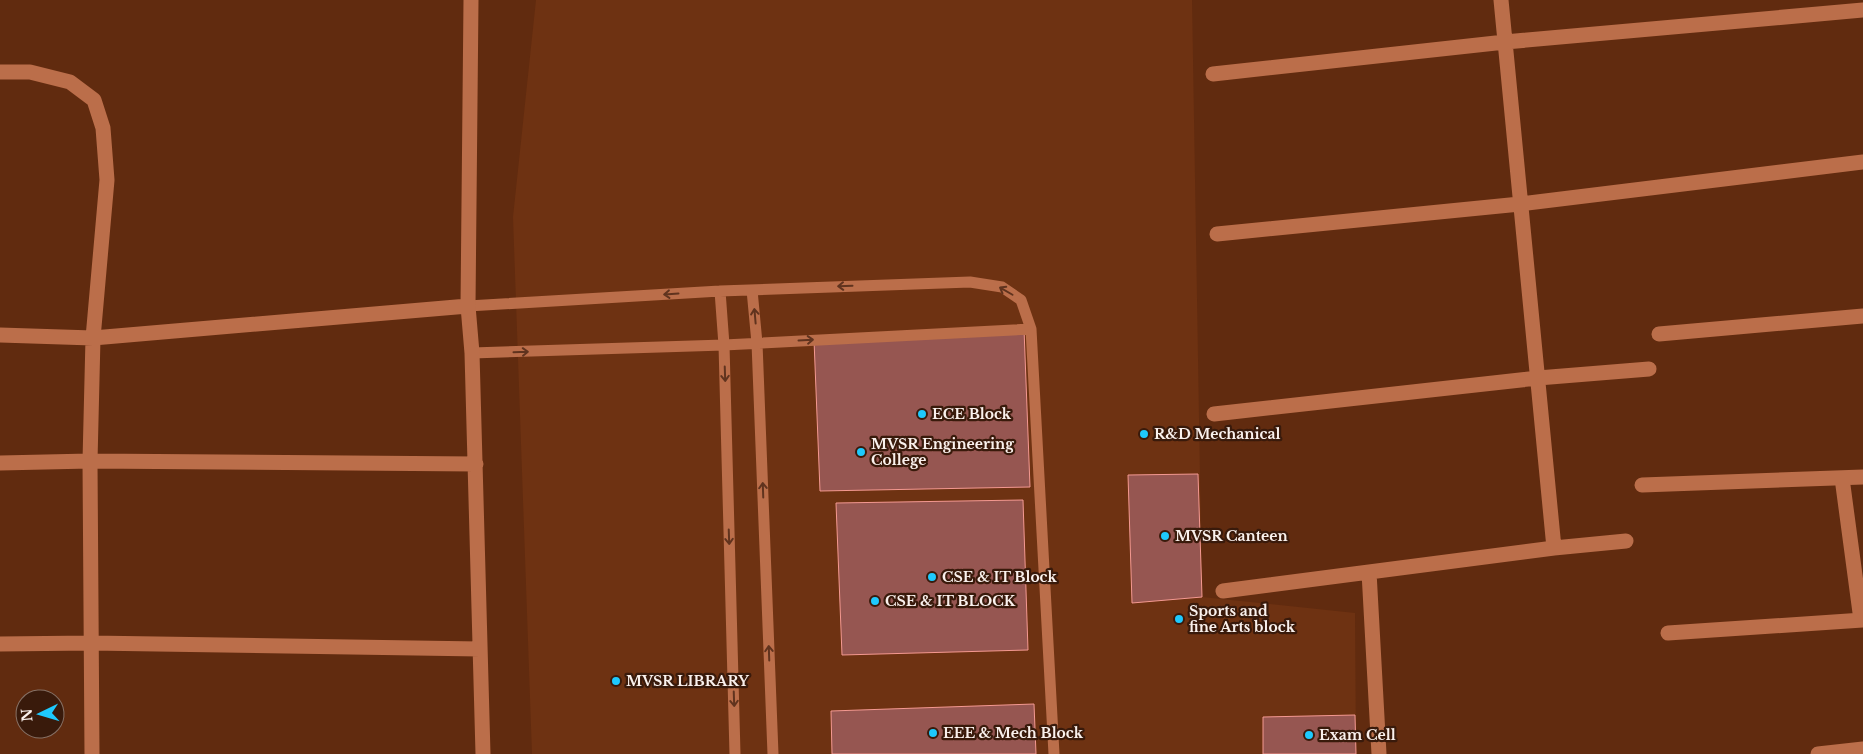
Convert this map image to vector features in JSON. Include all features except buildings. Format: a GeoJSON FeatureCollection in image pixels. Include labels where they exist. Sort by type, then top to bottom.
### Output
{"type":"FeatureCollection","features":[{"type":"Feature","properties":{"kind":"street"},"geometry":{"type":"LineString","coordinates":[[471,0],[468,306],[472,353],[476,464],[482,754]]}},
{"type":"Feature","properties":{"kind":"street"},"geometry":{"type":"LineString","coordinates":[[1501,0],[1554,548]]}},
{"type":"Feature","properties":{"kind":"street"},"geometry":{"type":"LineString","coordinates":[[1213,74],[1505,42],[1863,9],[1862,0]]}},
{"type":"Feature","properties":{"kind":"street"},"geometry":{"type":"LineString","coordinates":[[0,72],[30,72],[70,82],[94,100],[103,128],[107,180],[93,338],[90,461],[92,754]]}},
{"type":"Feature","properties":{"kind":"street"},"geometry":{"type":"LineString","coordinates":[[1217,234],[1520,204],[1863,162]]}},
{"type":"Feature","properties":{"kind":"street"},"geometry":{"type":"LineString","coordinates":[[0,335],[93,338],[468,306]]}},
{"type":"Feature","properties":{"kind":"street"},"geometry":{"type":"LineString","coordinates":[[1659,334],[1863,316]]}},
{"type":"Feature","properties":{"kind":"street"},"geometry":{"type":"LineString","coordinates":[[1214,414],[1538,378],[1648,368]]}},
{"type":"Feature","properties":{"kind":"street"},"geometry":{"type":"LineString","coordinates":[[0,463],[90,461],[476,464]]}},
{"type":"Feature","properties":{"kind":"street"},"geometry":{"type":"LineString","coordinates":[[1642,485],[1863,477]]}},
{"type":"Feature","properties":{"kind":"street"},"geometry":{"type":"LineString","coordinates":[[1668,632],[1862,620],[1842,478]]}},
{"type":"Feature","properties":{"kind":"street"},"geometry":{"type":"LineString","coordinates":[[1223,591],[1554,548],[1626,541]]}},
{"type":"Feature","properties":{"kind":"street"},"geometry":{"type":"LineString","coordinates":[[1369,572],[1379,754]]}},
{"type":"Feature","properties":{"kind":"street"},"geometry":{"type":"LineString","coordinates":[[0,644],[91,643],[480,649]]}},
{"type":"Feature","properties":{"kind":"street"},"geometry":{"type":"LineString","coordinates":[[1818,754],[1863,749]]}},
{"type":"Feature","properties":{"kind":"lane"},"geometry":{"type":"LineString","coordinates":[[468,306],[720,291],[970,282],[1002,287],[1021,300],[1031,329],[1054,754]]}},
{"type":"Feature","properties":{"kind":"lane"},"geometry":{"type":"LineString","coordinates":[[752,290],[757,343],[773,754]]}},
{"type":"Feature","properties":{"kind":"lane"},"geometry":{"type":"LineString","coordinates":[[720,291],[724,345],[735,754]]}},
{"type":"Feature","properties":{"kind":"lane"},"geometry":{"type":"LineString","coordinates":[[472,353],[724,345],[1031,329]]}},
{"type":"Feature","properties":{"kind":"shaded area","name":"MVSR Engineering College"},"geometry":{"type":"Polygon","coordinates":[[[536,0],[1192,0],[1202,597],[1355,613],[1356,754],[532,754],[513,217],[536,0]]]}},
{"type":"Feature","properties":{"kind":"place","name":"ECE Block"},"geometry":{"type":"Point","coordinates":[922,414]}},
{"type":"Feature","properties":{"kind":"place","name":"R&D Mechanical"},"geometry":{"type":"Point","coordinates":[1144,434]}},
{"type":"Feature","properties":{"kind":"place","name":"MVSR Engineering College"},"geometry":{"type":"Point","coordinates":[861,452]}},
{"type":"Feature","properties":{"kind":"place","name":"MVSR Canteen"},"geometry":{"type":"Point","coordinates":[1165,536]}},
{"type":"Feature","properties":{"kind":"place","name":"CSE & IT Block"},"geometry":{"type":"Point","coordinates":[932,577]}},
{"type":"Feature","properties":{"kind":"place","name":"CSE & IT BLOCK"},"geometry":{"type":"Point","coordinates":[875,601]}},
{"type":"Feature","properties":{"kind":"place","name":"Sports and fine Arts block"},"geometry":{"type":"Point","coordinates":[1179,619]}},
{"type":"Feature","properties":{"kind":"place","name":"MVSR LIBRARY"},"geometry":{"type":"Point","coordinates":[616,681]}},
{"type":"Feature","properties":{"kind":"place","name":"EEE & Mech Block"},"geometry":{"type":"Point","coordinates":[933,733]}},
{"type":"Feature","properties":{"kind":"place","name":"Exam Cell"},"geometry":{"type":"Point","coordinates":[1309,735]}}]}
